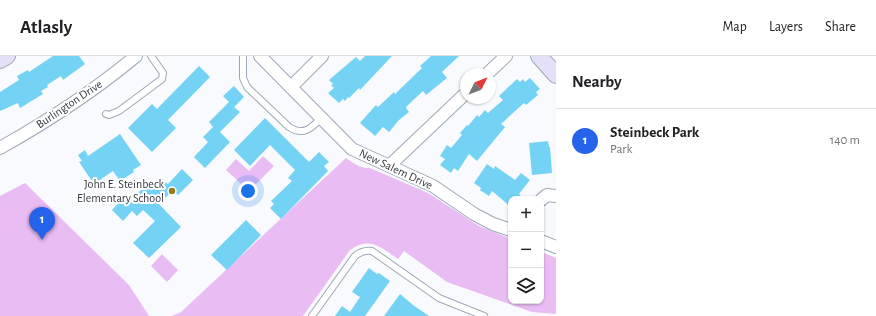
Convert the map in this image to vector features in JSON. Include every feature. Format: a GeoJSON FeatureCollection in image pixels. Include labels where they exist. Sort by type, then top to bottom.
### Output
{"type":"FeatureCollection","features":[{"type":"Feature","properties":{"kind":"street"},"geometry":{"type":"LineString","coordinates":[[0,60],[7,56]]}},
{"type":"Feature","properties":{"kind":"street","name":"Burlington Drive"},"geometry":{"type":"LineString","coordinates":[[0,148],[61,111],[136,56]]}},
{"type":"Feature","properties":{"kind":"street","name":"New Salem Drive"},"geometry":{"type":"LineString","coordinates":[[260,56],[352,149],[433,186],[484,219],[508,229]]}},
{"type":"Feature","properties":{"kind":"street"},"geometry":{"type":"LineString","coordinates":[[291,87],[322,56]]}},
{"type":"Feature","properties":{"kind":"street"},"geometry":{"type":"LineString","coordinates":[[493,68],[506,56]]}},
{"type":"Feature","properties":{"kind":"street"},"geometry":{"type":"LineString","coordinates":[[540,56],[556,75]]}},
{"type":"Feature","properties":{"kind":"street"},"geometry":{"type":"LineString","coordinates":[[388,166],[460,99]]}},
{"type":"Feature","properties":{"kind":"street"},"geometry":{"type":"LineString","coordinates":[[544,198],[547,195],[556,196]]}},
{"type":"Feature","properties":{"kind":"street"},"geometry":{"type":"LineString","coordinates":[[544,242],[556,247]]}},
{"type":"Feature","properties":{"kind":"lane"},"geometry":{"type":"LineString","coordinates":[[106,114],[109,115],[119,111],[162,79],[164,72],[151,56]]}},
{"type":"Feature","properties":{"kind":"lane"},"geometry":{"type":"LineString","coordinates":[[243,56],[243,78],[247,87],[288,128],[294,131],[305,131],[321,118]]}},
{"type":"Feature","properties":{"kind":"lane"},"geometry":{"type":"LineString","coordinates":[[312,316],[355,256],[367,250],[439,298],[484,316]]}},
{"type":"Feature","properties":{"kind":"shaded area"},"geometry":{"type":"Polygon","coordinates":[[[263,156],[274,166],[249,191],[226,170],[236,159],[249,171],[263,156]]]}},
{"type":"Feature","properties":{"kind":"shaded area"},"geometry":{"type":"Polygon","coordinates":[[[346,158],[360,167],[370,168],[428,193],[479,226],[508,238],[508,304],[447,282],[404,251],[398,259],[380,247],[363,244],[350,250],[303,316],[172,316],[181,312],[346,158]]]}},
{"type":"Feature","properties":{"kind":"shaded area"},"geometry":{"type":"Polygon","coordinates":[[[25,183],[129,285],[149,316],[0,316],[0,196],[25,183]]]}},
{"type":"Feature","properties":{"kind":"shaded area"},"geometry":{"type":"Polygon","coordinates":[[[544,253],[556,258],[556,314],[532,312],[509,304],[544,304],[544,253]]]}},
{"type":"Feature","properties":{"kind":"shaded area"},"geometry":{"type":"Polygon","coordinates":[[[162,254],[178,270],[167,282],[151,266],[162,254]]]}},
{"type":"Feature","properties":{"kind":"building"},"geometry":{"type":"Polygon","coordinates":[[[53,56],[79,56],[85,64],[63,80],[61,76],[47,85],[48,87],[41,91],[43,94],[20,108],[18,103],[0,111],[0,92],[19,80],[17,76],[28,70],[29,72],[53,56]]]}},
{"type":"Feature","properties":{"kind":"building"},"geometry":{"type":"Polygon","coordinates":[[[365,56],[392,56],[360,90],[359,88],[345,101],[343,99],[339,103],[328,93],[334,88],[331,85],[333,84],[329,80],[356,57],[360,61],[365,56]]]}},
{"type":"Feature","properties":{"kind":"building"},"geometry":{"type":"Polygon","coordinates":[[[431,56],[459,56],[442,72],[447,78],[426,95],[423,91],[407,106],[406,108],[409,112],[399,120],[389,132],[383,127],[375,136],[360,123],[376,105],[378,107],[394,92],[395,94],[422,68],[420,66],[431,56]]]}},
{"type":"Feature","properties":{"kind":"building"},"geometry":{"type":"Polygon","coordinates":[[[199,66],[210,77],[168,120],[176,128],[152,152],[128,128],[152,104],[157,109],[199,66]]]}},
{"type":"Feature","properties":{"kind":"building"},"geometry":{"type":"Polygon","coordinates":[[[530,78],[540,89],[536,92],[538,95],[526,105],[524,103],[501,124],[505,127],[477,161],[469,154],[458,171],[454,168],[451,173],[440,165],[445,159],[440,156],[447,145],[451,148],[462,135],[460,133],[477,115],[479,117],[485,110],[488,113],[503,100],[499,96],[517,79],[520,82],[523,79],[525,82],[530,78]]]}},
{"type":"Feature","properties":{"kind":"building"},"geometry":{"type":"Polygon","coordinates":[[[234,86],[244,97],[234,107],[240,112],[220,132],[230,142],[205,168],[194,157],[208,142],[203,137],[213,127],[209,122],[229,102],[223,96],[234,86]]]}},
{"type":"Feature","properties":{"kind":"building"},"geometry":{"type":"Polygon","coordinates":[[[265,118],[309,162],[319,152],[329,162],[324,166],[328,171],[281,219],[270,208],[274,204],[271,201],[292,181],[288,178],[295,170],[270,145],[250,166],[234,150],[265,118]]]}},
{"type":"Feature","properties":{"kind":"building"},"geometry":{"type":"Polygon","coordinates":[[[120,134],[141,165],[133,170],[134,172],[120,181],[113,171],[94,184],[79,162],[82,161],[78,155],[85,150],[88,156],[120,134]]]}},
{"type":"Feature","properties":{"kind":"building"},"geometry":{"type":"Polygon","coordinates":[[[548,141],[550,147],[552,173],[532,175],[529,143],[548,141]]]}},
{"type":"Feature","properties":{"kind":"building"},"geometry":{"type":"Polygon","coordinates":[[[487,164],[494,169],[495,166],[515,180],[521,173],[530,180],[519,194],[521,196],[508,196],[508,204],[492,191],[489,196],[480,190],[481,188],[474,183],[487,164]]]}},
{"type":"Feature","properties":{"kind":"building"},"geometry":{"type":"Polygon","coordinates":[[[182,169],[193,180],[178,195],[173,190],[159,204],[181,227],[149,258],[133,243],[155,221],[143,210],[137,216],[132,211],[123,221],[112,210],[122,199],[127,204],[147,184],[152,189],[162,179],[168,184],[182,169]]]}},
{"type":"Feature","properties":{"kind":"building"},"geometry":{"type":"Polygon","coordinates":[[[246,220],[261,235],[227,270],[211,255],[246,220]]]}},
{"type":"Feature","properties":{"kind":"building"},"geometry":{"type":"Polygon","coordinates":[[[369,268],[390,281],[365,316],[335,316],[342,306],[350,312],[360,297],[352,292],[369,268]]]}},
{"type":"Feature","properties":{"kind":"building"},"geometry":{"type":"Polygon","coordinates":[[[400,294],[413,305],[429,316],[384,316],[400,294]]]}},
{"type":"Feature","properties":{"kind":"place","name":"John E. Steinbeck Elementary School"},"geometry":{"type":"Point","coordinates":[172,191]}},
{"type":"Feature","properties":{"kind":"place","name":"Steinbeck Park"},"geometry":{"type":"Point","coordinates":[42,240]}}]}
